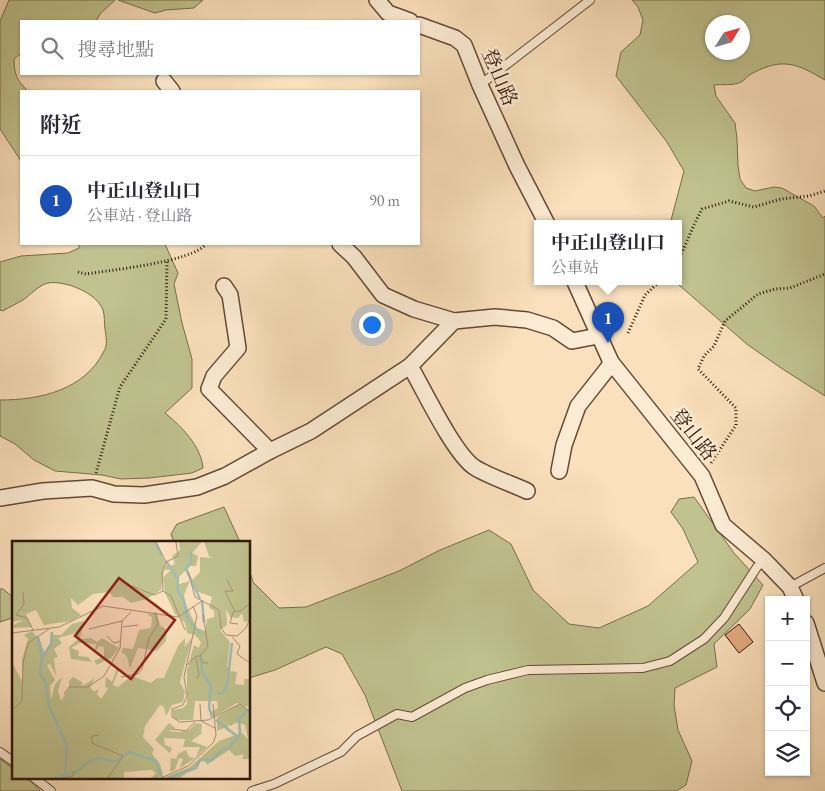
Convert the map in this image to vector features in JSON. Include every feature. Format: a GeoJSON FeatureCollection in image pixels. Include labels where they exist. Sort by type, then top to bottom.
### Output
{"type":"FeatureCollection","features":[{"type":"Feature","properties":{"kind":"street"},"geometry":{"type":"LineString","coordinates":[[377,0],[388,13],[407,20]]}},
{"type":"Feature","properties":{"kind":"street","name":"登山路"},"geometry":{"type":"LineString","coordinates":[[420,24],[455,38],[464,45],[480,86],[517,166],[545,220]]}},
{"type":"Feature","properties":{"kind":"street"},"geometry":{"type":"LineString","coordinates":[[341,245],[354,257],[383,294],[414,309],[454,321],[495,316],[527,320],[553,328],[572,341],[598,336]]}},
{"type":"Feature","properties":{"kind":"street","name":"登山路"},"geometry":{"type":"LineString","coordinates":[[576,285],[611,362],[702,476],[723,525],[764,560],[793,594]]}},
{"type":"Feature","properties":{"kind":"street"},"geometry":{"type":"LineString","coordinates":[[224,286],[230,295],[238,348],[214,376],[208,389],[270,450]]}},
{"type":"Feature","properties":{"kind":"street"},"geometry":{"type":"LineString","coordinates":[[0,498],[43,491],[92,488],[114,494],[144,495],[198,487],[225,476],[270,450],[311,431],[410,366],[454,321]]}},
{"type":"Feature","properties":{"kind":"street"},"geometry":{"type":"LineString","coordinates":[[558,471],[564,445],[578,406],[611,362]]}},
{"type":"Feature","properties":{"kind":"street"},"geometry":{"type":"LineString","coordinates":[[410,366],[449,435],[465,459],[475,468],[527,490]]}},
{"type":"Feature","properties":{"kind":"street"},"geometry":{"type":"LineString","coordinates":[[810,636],[825,683]]}},
{"type":"Feature","properties":{"kind":"lane"},"geometry":{"type":"LineString","coordinates":[[480,86],[590,0]]}},
{"type":"Feature","properties":{"kind":"lane"},"geometry":{"type":"LineString","coordinates":[[252,791],[274,784],[341,752],[357,736],[397,714],[412,717],[465,688],[486,680],[528,670],[643,668],[670,661],[704,640],[724,618],[757,567],[764,560]]}},
{"type":"Feature","properties":{"kind":"lane"},"geometry":{"type":"LineString","coordinates":[[793,594],[825,568]]}},
{"type":"Feature","properties":{"kind":"lane"},"geometry":{"type":"LineString","coordinates":[[0,752],[12,761]]}},
{"type":"Feature","properties":{"kind":"lane"},"geometry":{"type":"LineString","coordinates":[[35,778],[51,791]]}},
{"type":"Feature","properties":{"kind":"path"},"geometry":{"type":"LineString","coordinates":[[682,252],[694,222],[702,209],[729,201],[754,207],[781,199],[808,196],[825,191]]}},
{"type":"Feature","properties":{"kind":"path"},"geometry":{"type":"LineString","coordinates":[[78,272],[86,274],[167,261],[202,249],[205,245]]}},
{"type":"Feature","properties":{"kind":"path"},"geometry":{"type":"LineString","coordinates":[[92,488],[120,387],[166,319],[167,261]]}},
{"type":"Feature","properties":{"kind":"path"},"geometry":{"type":"LineString","coordinates":[[702,476],[736,425],[736,408],[698,369],[704,356],[714,346],[726,321],[758,294],[775,289],[790,288],[825,274]]}},
{"type":"Feature","properties":{"kind":"path"},"geometry":{"type":"LineString","coordinates":[[628,332],[645,295],[656,285]]}},
{"type":"Feature","properties":{"kind":"green space"},"geometry":{"type":"Polygon","coordinates":[[[9,0],[115,0],[100,14],[97,20],[20,20],[20,54],[14,59],[15,69],[21,84],[27,90],[20,90],[20,159],[0,129],[0,21],[9,0]]]}},
{"type":"Feature","properties":{"kind":"green space"},"geometry":{"type":"Polygon","coordinates":[[[118,0],[203,0],[194,8],[166,10],[155,13],[118,0]]]}},
{"type":"Feature","properties":{"kind":"green space"},"geometry":{"type":"Polygon","coordinates":[[[632,0],[825,0],[825,80],[807,70],[790,64],[782,64],[764,68],[738,83],[714,85],[716,96],[735,123],[740,179],[746,188],[755,191],[774,187],[782,188],[814,206],[823,218],[825,216],[825,396],[748,345],[679,285],[682,285],[682,220],[671,220],[684,171],[667,142],[616,76],[621,52],[640,35],[643,20],[638,7],[632,0]]]}},
{"type":"Feature","properties":{"kind":"green space"},"geometry":{"type":"Polygon","coordinates":[[[79,245],[165,245],[178,273],[174,284],[192,359],[192,388],[165,413],[178,424],[195,445],[203,468],[192,473],[121,479],[102,475],[55,471],[34,460],[15,444],[0,436],[0,400],[45,395],[73,384],[96,364],[105,349],[106,340],[104,312],[100,304],[87,293],[71,286],[55,283],[45,284],[23,300],[3,311],[0,310],[0,262],[21,256],[68,253],[79,248],[79,245]]]}},
{"type":"Feature","properties":{"kind":"green space"},"geometry":{"type":"Polygon","coordinates":[[[694,497],[734,553],[763,585],[750,609],[714,644],[717,667],[675,688],[674,705],[678,730],[692,761],[686,785],[676,791],[402,791],[365,695],[342,654],[326,647],[275,670],[250,678],[250,572],[253,582],[279,608],[306,607],[399,571],[440,550],[489,530],[511,544],[533,590],[569,624],[599,628],[648,606],[698,562],[683,529],[671,512],[679,499],[694,497]]]}},
{"type":"Feature","properties":{"kind":"green space"},"geometry":{"type":"Polygon","coordinates":[[[224,507],[240,541],[174,541],[171,534],[177,524],[224,507]]]}},
{"type":"Feature","properties":{"kind":"green space"},"geometry":{"type":"Polygon","coordinates":[[[0,589],[3,589],[12,596],[12,618],[0,622],[0,589]]]}},
{"type":"Feature","properties":{"kind":"green space"},"geometry":{"type":"Polygon","coordinates":[[[0,759],[12,768],[12,778],[29,780],[40,791],[0,791],[0,759]]]}},
{"type":"Feature","properties":{"kind":"building"},"geometry":{"type":"Polygon","coordinates":[[[739,624],[753,642],[739,653],[725,635],[739,624]]]}},
{"type":"Feature","properties":{"kind":"place","name":"中正山登山口"},"geometry":{"type":"Point","coordinates":[608,343]}}]}
